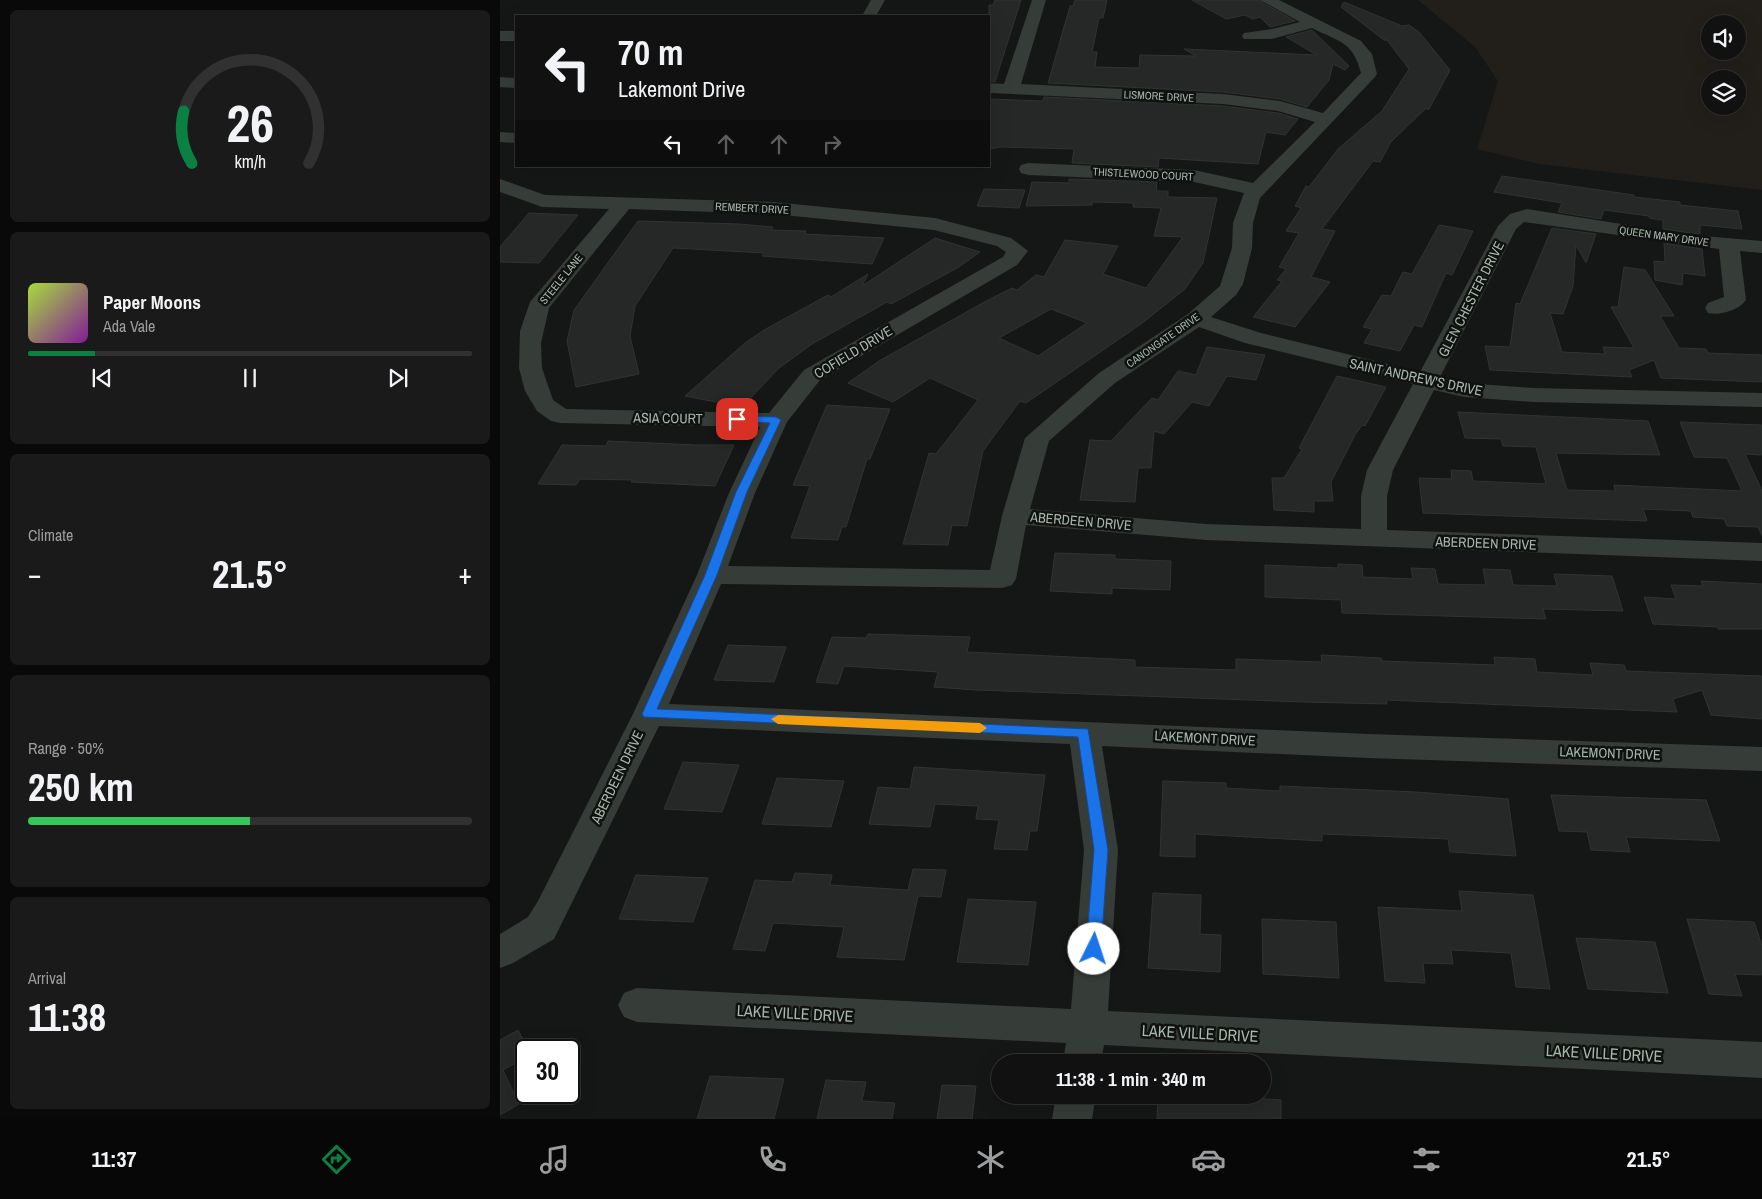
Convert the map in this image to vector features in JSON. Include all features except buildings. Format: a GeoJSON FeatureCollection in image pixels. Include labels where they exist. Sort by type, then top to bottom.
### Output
{"type":"FeatureCollection","features":[{"type":"Feature","properties":{"kind":"street"},"geometry":{"type":"LineString","coordinates":[[870,15],[878,0]]}},
{"type":"Feature","properties":{"kind":"street"},"geometry":{"type":"LineString","coordinates":[[1011,89],[1039,0]]}},
{"type":"Feature","properties":{"kind":"street","name":"CANONGATE DRIVE"},"geometry":{"type":"LineString","coordinates":[[1015,516],[1037,438],[1107,378],[1196,319],[1232,284],[1242,248],[1243,223],[1251,197],[1269,176],[1327,120],[1369,74],[1364,54],[1355,44],[1267,0]]}},
{"type":"Feature","properties":{"kind":"street"},"geometry":{"type":"LineString","coordinates":[[1250,36],[1272,34],[1315,23]]}},
{"type":"Feature","properties":{"kind":"street"},"geometry":{"type":"LineString","coordinates":[[500,36],[515,36]]}},
{"type":"Feature","properties":{"kind":"street"},"geometry":{"type":"LineString","coordinates":[[500,82],[515,83]]}},
{"type":"Feature","properties":{"kind":"street","name":"LISMORE DRIVE"},"geometry":{"type":"LineString","coordinates":[[990,88],[1223,98],[1280,106],[1327,120]]}},
{"type":"Feature","properties":{"kind":"street"},"geometry":{"type":"LineString","coordinates":[[500,137],[515,138]]}},
{"type":"Feature","properties":{"kind":"street","name":"THISTLEWOOD COURT"},"geometry":{"type":"LineString","coordinates":[[1028,169],[1194,176],[1258,190]]}},
{"type":"Feature","properties":{"kind":"street","name":"REMBERT DRIVE"},"geometry":{"type":"LineString","coordinates":[[500,185],[542,201],[773,208],[935,224],[1004,242]]}},
{"type":"Feature","properties":{"kind":"street","name":"STEELE LANE"},"geometry":{"type":"LineString","coordinates":[[560,416],[542,404],[529,368],[532,325],[538,308],[623,204]]}},
{"type":"Feature","properties":{"kind":"street","name":"GLEN CHESTER DRIVE"},"geometry":{"type":"LineString","coordinates":[[1374,539],[1374,496],[1380,470],[1428,382],[1508,226],[1517,218],[1526,215],[1566,220]]}},
{"type":"Feature","properties":{"kind":"street","name":"QUEEN MARY DRIVE"},"geometry":{"type":"LineString","coordinates":[[1566,220],[1633,233],[1729,245],[1762,247]]}},
{"type":"Feature","properties":{"kind":"street","name":"COFIELD DRIVE"},"geometry":{"type":"LineString","coordinates":[[711,575],[742,492],[776,420],[812,375],[1010,261],[1018,251],[1004,242]]}},
{"type":"Feature","properties":{"kind":"street"},"geometry":{"type":"LineString","coordinates":[[1716,308],[1736,300],[1729,245]]}},
{"type":"Feature","properties":{"kind":"street","name":"SAINT ANDREW'S DRIVE"},"geometry":{"type":"LineString","coordinates":[[1196,319],[1252,338],[1464,390],[1534,395],[1762,400]]}},
{"type":"Feature","properties":{"kind":"street","name":"ASIA COURT"},"geometry":{"type":"LineString","coordinates":[[560,416],[776,420]]}},
{"type":"Feature","properties":{"kind":"street","name":"ABERDEEN DRIVE"},"geometry":{"type":"LineString","coordinates":[[500,952],[541,928],[551,911],[649,714],[711,575],[1002,579],[1015,516],[1206,532],[1762,552]]}},
{"type":"Feature","properties":{"kind":"street","name":"LAKEMONT DRIVE"},"geometry":{"type":"LineString","coordinates":[[649,714],[1368,746],[1762,759]]}},
{"type":"Feature","properties":{"kind":"street"},"geometry":{"type":"LineString","coordinates":[[1084,732],[1101,850],[1085,1045]]}},
{"type":"Feature","properties":{"kind":"street","name":"LAKE VILLE DRIVE"},"geometry":{"type":"LineString","coordinates":[[637,1005],[1085,1045],[1762,1060]]}},
{"type":"Feature","properties":{"kind":"street"},"geometry":{"type":"LineString","coordinates":[[1072,1119],[1074,1104]]}},
{"type":"Feature","properties":{"kind":"shaded area"},"geometry":{"type":"Polygon","coordinates":[[[1418,0],[1762,0],[1762,190],[1539,164],[1477,149],[1498,81],[1475,47],[1418,0]]]}},
{"type":"Feature","properties":{"kind":"slow traffic"},"geometry":{"type":"LineString","coordinates":[[778,719],[980,728]]}},
{"type":"Feature","properties":{"kind":"route"},"geometry":{"type":"LineString","coordinates":[[737,419],[776,420],[742,492],[711,575],[649,714],[1084,732],[1101,850],[1094,949]]}}]}
